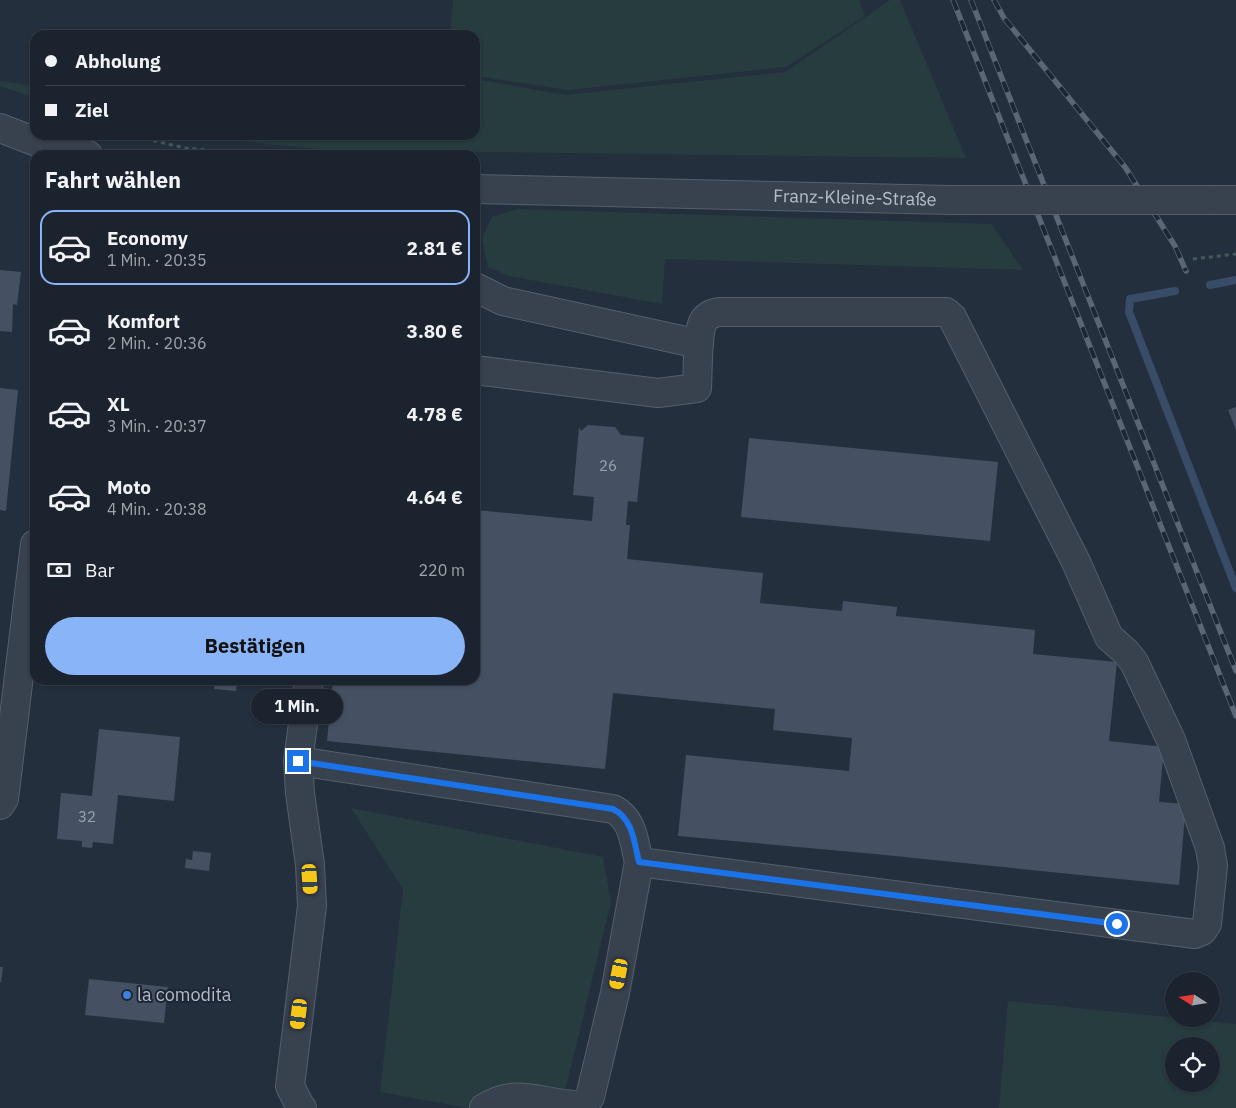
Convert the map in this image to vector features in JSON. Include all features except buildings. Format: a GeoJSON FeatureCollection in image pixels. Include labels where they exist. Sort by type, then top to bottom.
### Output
{"type":"FeatureCollection","features":[{"type":"Feature","properties":{"kind":"street"},"geometry":{"type":"LineString","coordinates":[[0,128],[30,140]]}},
{"type":"Feature","properties":{"kind":"street"},"geometry":{"type":"LineString","coordinates":[[31,140],[68,150]]}},
{"type":"Feature","properties":{"kind":"street","name":"Franz-Kleine-Straße"},"geometry":{"type":"LineString","coordinates":[[480,188],[950,200],[1236,200]]}},
{"type":"Feature","properties":{"kind":"street"},"geometry":{"type":"LineString","coordinates":[[480,290],[503,301],[699,344]]}},
{"type":"Feature","properties":{"kind":"street"},"geometry":{"type":"LineString","coordinates":[[480,371],[658,393],[697,388],[699,344],[703,321],[711,314],[719,312],[946,312],[952,317],[1076,562],[1109,637],[1134,662],[1171,740],[1210,848],[1213,866],[1207,924],[1202,931],[1195,934],[639,862]]}},
{"type":"Feature","properties":{"kind":"street"},"geometry":{"type":"LineString","coordinates":[[0,805],[4,799],[30,585]]}},
{"type":"Feature","properties":{"kind":"street"},"geometry":{"type":"LineString","coordinates":[[302,1108],[290,1086],[312,906],[310,865],[300,793],[298,761],[308,685]]}},
{"type":"Feature","properties":{"kind":"street"},"geometry":{"type":"LineString","coordinates":[[298,761],[613,809],[620,812],[628,821],[639,862],[615,993],[590,1097],[584,1105],[573,1106],[515,1096],[498,1100],[484,1108]]}},
{"type":"Feature","properties":{"kind":"path"},"geometry":{"type":"LineString","coordinates":[[151,140],[185,148],[206,150]]}},
{"type":"Feature","properties":{"kind":"path"},"geometry":{"type":"LineString","coordinates":[[1193,259],[1236,254]]}},
{"type":"Feature","properties":{"kind":"green space"},"geometry":{"type":"Polygon","coordinates":[[[453,0],[859,0],[865,16],[786,67],[569,90],[480,77],[480,30],[450,30],[453,0]]]}},
{"type":"Feature","properties":{"kind":"green space"},"geometry":{"type":"Polygon","coordinates":[[[890,0],[900,0],[966,158],[480,152],[480,150],[330,150],[230,140],[480,140],[480,80],[564,95],[785,72],[890,0]]]}},
{"type":"Feature","properties":{"kind":"green space"},"geometry":{"type":"Polygon","coordinates":[[[0,81],[30,85],[30,96],[0,86],[0,81]]]}},
{"type":"Feature","properties":{"kind":"green space"},"geometry":{"type":"Polygon","coordinates":[[[518,209],[991,224],[1023,270],[665,259],[662,304],[509,276],[488,267],[482,239],[492,217],[518,209]]]}},
{"type":"Feature","properties":{"kind":"green space"},"geometry":{"type":"Polygon","coordinates":[[[351,808],[603,857],[611,902],[565,1091],[468,1108],[380,1092],[403,889],[351,808]]]}},
{"type":"Feature","properties":{"kind":"green space"},"geometry":{"type":"Polygon","coordinates":[[[1008,1001],[1165,1017],[1165,1028],[1220,1028],[1220,1022],[1236,1024],[1236,1108],[999,1108],[1008,1001]]]}},
{"type":"Feature","properties":{"kind":"waterway"},"geometry":{"type":"LineString","coordinates":[[1210,285],[1236,280]]}},
{"type":"Feature","properties":{"kind":"waterway"},"geometry":{"type":"LineString","coordinates":[[1175,291],[1130,299],[1129,312],[1236,588]]}},
{"type":"Feature","properties":{"kind":"railway"},"geometry":{"type":"LineString","coordinates":[[953,0],[1236,716]]}},
{"type":"Feature","properties":{"kind":"railway"},"geometry":{"type":"LineString","coordinates":[[971,0],[1236,671]]}},
{"type":"Feature","properties":{"kind":"railway"},"geometry":{"type":"LineString","coordinates":[[994,0],[1004,18],[1125,167],[1175,246],[1186,271]]}},
{"type":"Feature","properties":{"kind":"place","name":"la comodita"},"geometry":{"type":"Point","coordinates":[127,995]}},
{"type":"Feature","properties":{"kind":"route"},"geometry":{"type":"LineString","coordinates":[[298,761],[613,809],[620,812],[628,821],[639,862],[1117,924]]}}]}
